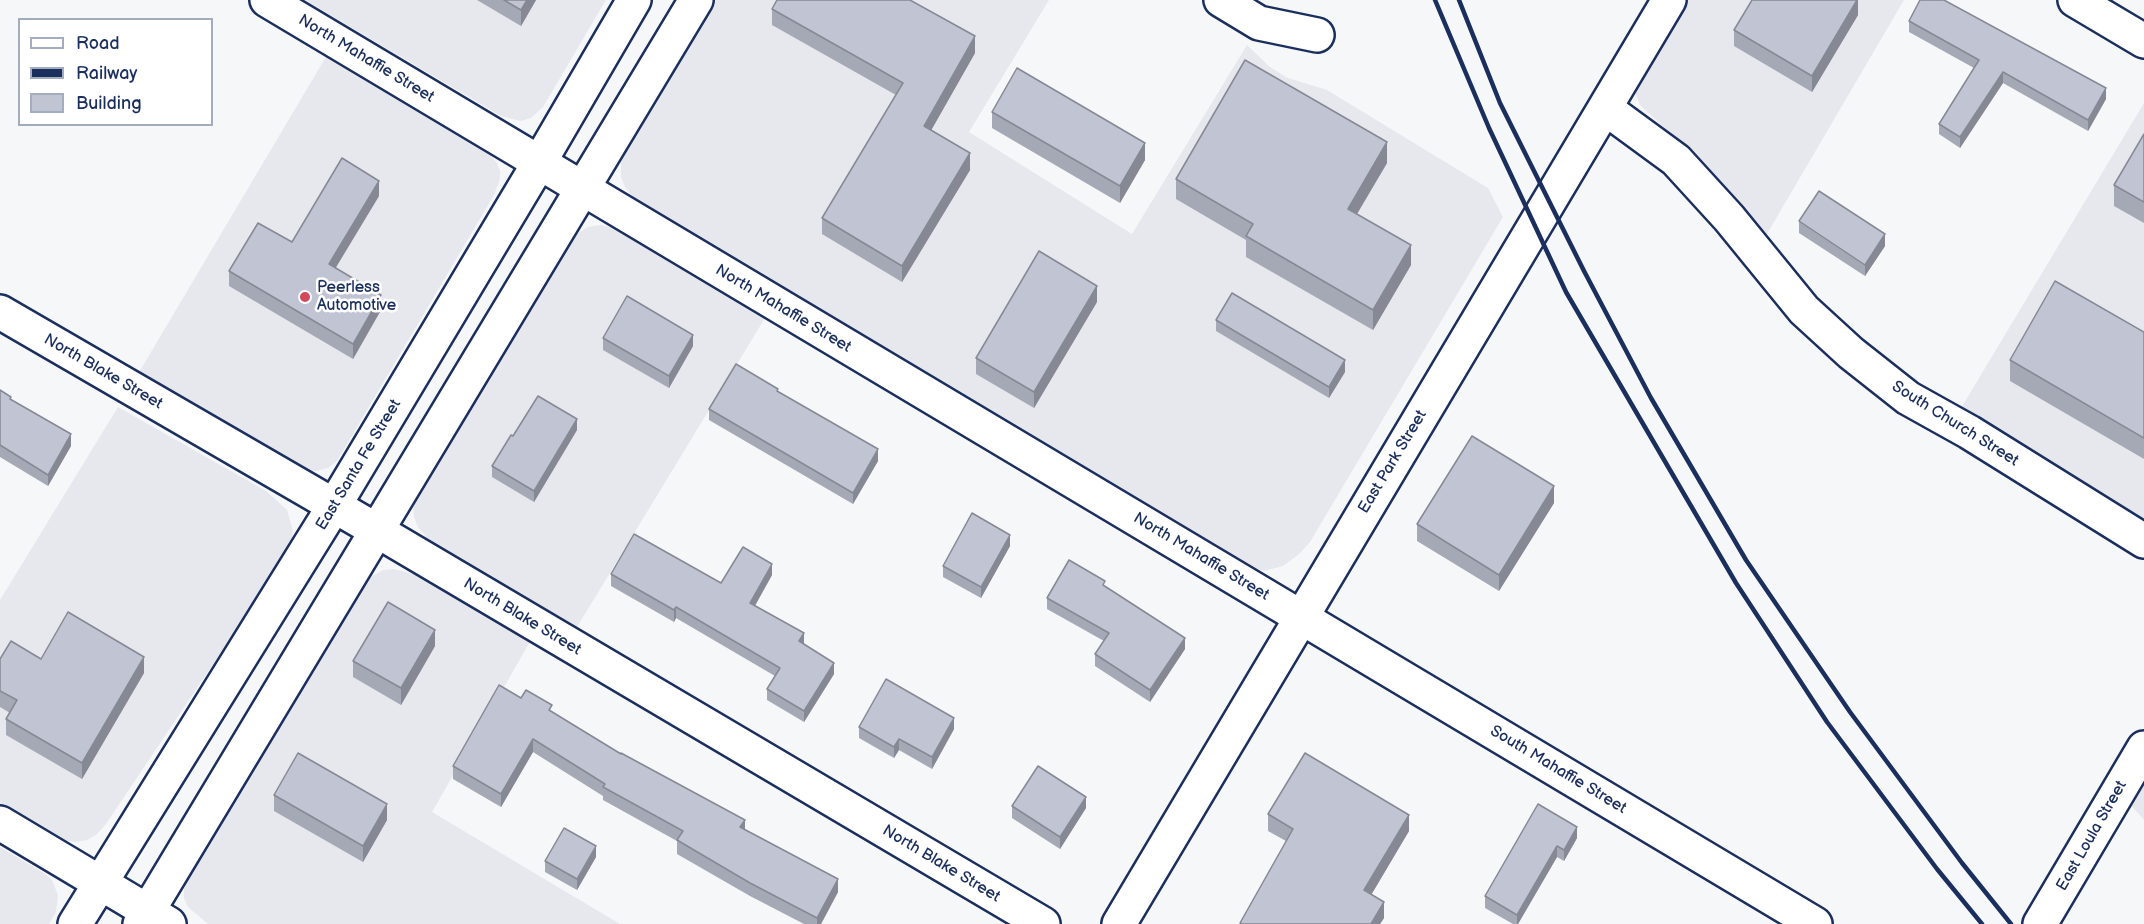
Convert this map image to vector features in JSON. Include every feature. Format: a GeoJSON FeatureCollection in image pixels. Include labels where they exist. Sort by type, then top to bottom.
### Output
{"type":"FeatureCollection","features":[{"type":"Feature","properties":{"kind":"street","name":"North Mahaffie Street"},"geometry":{"type":"LineString","coordinates":[[267,0],[1300,617]]}},
{"type":"Feature","properties":{"kind":"street","name":"East Santa Fe Street"},"geometry":{"type":"LineString","coordinates":[[75,924],[334,506],[539,163],[633,0]]}},
{"type":"Feature","properties":{"kind":"street"},"geometry":{"type":"LineString","coordinates":[[0,824],[100,883],[152,920],[376,530],[696,0]]}},
{"type":"Feature","properties":{"kind":"street"},"geometry":{"type":"LineString","coordinates":[[1221,0],[1259,23],[1317,35]]}},
{"type":"Feature","properties":{"kind":"street","name":"East Park Street"},"geometry":{"type":"LineString","coordinates":[[1119,924],[1669,0]]}},
{"type":"Feature","properties":{"kind":"street"},"geometry":{"type":"LineString","coordinates":[[2075,0],[2144,41]]}},
{"type":"Feature","properties":{"kind":"street","name":"South Church Street"},"geometry":{"type":"LineString","coordinates":[[1605,108],[1676,160],[1729,218],[1804,310],[1851,353],[1908,398],[1969,432],[2144,541]]}},
{"type":"Feature","properties":{"kind":"street","name":"North Blake Street"},"geometry":{"type":"LineString","coordinates":[[0,312],[376,530],[1043,924]]}},
{"type":"Feature","properties":{"kind":"street","name":"South Mahaffie Street"},"geometry":{"type":"LineString","coordinates":[[1300,617],[1815,924]]}},
{"type":"Feature","properties":{"kind":"street","name":"East Loula Street"},"geometry":{"type":"LineString","coordinates":[[2040,924],[2144,748]]}},
{"type":"Feature","properties":{"kind":"shaded area"},"geometry":{"type":"Polygon","coordinates":[[[305,0],[606,0],[543,107],[531,118],[521,121],[501,116],[305,0]]]}},
{"type":"Feature","properties":{"kind":"shaded area"},"geometry":{"type":"Polygon","coordinates":[[[715,0],[1049,0],[969,132],[1132,234],[1247,45],[1270,67],[1288,78],[1327,90],[1488,188],[1503,217],[1310,542],[1283,566],[1264,571],[1251,567],[634,198],[625,187],[621,177],[621,164],[625,150],[715,0]]]}},
{"type":"Feature","properties":{"kind":"shaded area"},"geometry":{"type":"Polygon","coordinates":[[[1686,0],[1904,0],[1764,239],[1688,150],[1640,105],[1636,95],[1636,87],[1641,76],[1686,0]]]}},
{"type":"Feature","properties":{"kind":"shaded area"},"geometry":{"type":"Polygon","coordinates":[[[330,50],[481,144],[497,163],[500,179],[494,195],[337,461],[328,468],[316,471],[305,470],[138,374],[330,50]]]}},
{"type":"Feature","properties":{"kind":"shaded area"},"geometry":{"type":"Polygon","coordinates":[[[2144,103],[2144,524],[1958,413],[2144,103]]]}},
{"type":"Feature","properties":{"kind":"shaded area"},"geometry":{"type":"Polygon","coordinates":[[[601,225],[626,234],[765,318],[577,627],[427,538],[418,527],[413,505],[414,496],[559,254],[574,236],[588,227],[601,225]]]}},
{"type":"Feature","properties":{"kind":"shaded area"},"geometry":{"type":"Polygon","coordinates":[[[118,407],[266,491],[287,510],[293,531],[290,549],[106,824],[96,835],[87,840],[75,842],[62,840],[0,803],[0,600],[118,407]]]}},
{"type":"Feature","properties":{"kind":"shaded area"},"geometry":{"type":"Polygon","coordinates":[[[394,569],[417,575],[531,640],[432,812],[620,924],[208,924],[188,907],[184,898],[184,889],[188,875],[358,592],[371,577],[383,570],[394,569]]]}},
{"type":"Feature","properties":{"kind":"shaded area"},"geometry":{"type":"Polygon","coordinates":[[[2144,779],[2144,820],[2130,804],[2144,779]]]}},
{"type":"Feature","properties":{"kind":"shaded area"},"geometry":{"type":"Polygon","coordinates":[[[0,847],[52,880],[58,895],[56,912],[49,924],[0,924],[0,847]]]}},
{"type":"Feature","properties":{"kind":"building"},"geometry":{"type":"Polygon","coordinates":[[[504,0],[527,0],[521,10],[504,0]]]}},
{"type":"Feature","properties":{"kind":"building"},"geometry":{"type":"Polygon","coordinates":[[[777,0],[910,0],[975,36],[924,126],[970,153],[902,266],[822,218],[903,83],[772,9],[777,0]]]}},
{"type":"Feature","properties":{"kind":"building"},"geometry":{"type":"Polygon","coordinates":[[[1752,0],[1857,0],[1812,76],[1734,30],[1752,0]]]}},
{"type":"Feature","properties":{"kind":"building"},"geometry":{"type":"Polygon","coordinates":[[[1920,0],[1944,0],[2106,88],[2088,120],[2003,72],[1960,137],[1939,124],[1979,60],[1909,21],[1920,0]]]}},
{"type":"Feature","properties":{"kind":"building"},"geometry":{"type":"Polygon","coordinates":[[[1245,60],[1387,142],[1348,209],[1411,245],[1373,310],[1246,236],[1253,224],[1176,179],[1245,60]]]}},
{"type":"Feature","properties":{"kind":"building"},"geometry":{"type":"Polygon","coordinates":[[[1017,68],[1145,143],[1120,186],[992,112],[1017,68]]]}},
{"type":"Feature","properties":{"kind":"building"},"geometry":{"type":"Polygon","coordinates":[[[2144,134],[2144,202],[2114,185],[2144,134]]]}},
{"type":"Feature","properties":{"kind":"building"},"geometry":{"type":"Polygon","coordinates":[[[342,158],[379,181],[329,264],[381,295],[353,344],[229,271],[258,223],[292,242],[342,158]]]}},
{"type":"Feature","properties":{"kind":"building"},"geometry":{"type":"Polygon","coordinates":[[[1819,191],[1885,234],[1865,265],[1799,221],[1819,191]]]}},
{"type":"Feature","properties":{"kind":"building"},"geometry":{"type":"Polygon","coordinates":[[[1039,251],[1097,286],[1034,392],[976,358],[1039,251]]]}},
{"type":"Feature","properties":{"kind":"building"},"geometry":{"type":"Polygon","coordinates":[[[2055,281],[2144,332],[2144,438],[2010,360],[2055,281]]]}},
{"type":"Feature","properties":{"kind":"building"},"geometry":{"type":"Polygon","coordinates":[[[1232,293],[1345,360],[1329,387],[1216,320],[1232,293]]]}},
{"type":"Feature","properties":{"kind":"building"},"geometry":{"type":"Polygon","coordinates":[[[627,296],[693,335],[669,376],[603,338],[627,296]]]}},
{"type":"Feature","properties":{"kind":"building"},"geometry":{"type":"Polygon","coordinates":[[[736,364],[778,389],[777,391],[878,449],[853,493],[709,409],[736,364]]]}},
{"type":"Feature","properties":{"kind":"building"},"geometry":{"type":"Polygon","coordinates":[[[0,390],[11,397],[10,399],[71,434],[48,475],[0,445],[0,390]]]}},
{"type":"Feature","properties":{"kind":"building"},"geometry":{"type":"Polygon","coordinates":[[[538,396],[577,419],[534,491],[492,466],[538,396]]]}},
{"type":"Feature","properties":{"kind":"building"},"geometry":{"type":"Polygon","coordinates":[[[1472,436],[1554,486],[1499,575],[1417,524],[1472,436]]]}},
{"type":"Feature","properties":{"kind":"building"},"geometry":{"type":"Polygon","coordinates":[[[972,513],[1010,535],[981,587],[943,566],[972,513]]]}},
{"type":"Feature","properties":{"kind":"building"},"geometry":{"type":"Polygon","coordinates":[[[634,534],[721,583],[743,547],[772,564],[750,603],[804,633],[799,641],[834,663],[804,711],[767,689],[780,668],[676,607],[674,610],[611,574],[634,534]]]}},
{"type":"Feature","properties":{"kind":"building"},"geometry":{"type":"Polygon","coordinates":[[[1069,560],[1105,581],[1103,585],[1185,638],[1150,690],[1095,654],[1109,633],[1047,598],[1069,560]]]}},
{"type":"Feature","properties":{"kind":"building"},"geometry":{"type":"Polygon","coordinates":[[[388,602],[435,630],[401,688],[353,661],[388,602]]]}},
{"type":"Feature","properties":{"kind":"building"},"geometry":{"type":"Polygon","coordinates":[[[68,612],[144,657],[82,763],[6,719],[17,700],[0,691],[0,659],[11,641],[41,659],[68,612]]]}},
{"type":"Feature","properties":{"kind":"building"},"geometry":{"type":"Polygon","coordinates":[[[886,679],[954,718],[932,757],[899,739],[894,747],[859,727],[886,679]]]}},
{"type":"Feature","properties":{"kind":"building"},"geometry":{"type":"Polygon","coordinates":[[[499,685],[521,698],[526,690],[552,705],[549,710],[621,754],[745,820],[740,827],[838,879],[817,918],[750,883],[677,840],[683,831],[603,787],[605,784],[533,739],[501,794],[453,766],[499,685]]]}},
{"type":"Feature","properties":{"kind":"building"},"geometry":{"type":"Polygon","coordinates":[[[298,753],[387,804],[363,846],[274,795],[298,753]]]}},
{"type":"Feature","properties":{"kind":"building"},"geometry":{"type":"Polygon","coordinates":[[[1305,753],[1409,815],[1364,890],[1384,902],[1371,924],[1240,923],[1293,829],[1268,814],[1305,753]]]}},
{"type":"Feature","properties":{"kind":"building"},"geometry":{"type":"Polygon","coordinates":[[[1038,766],[1086,797],[1060,837],[1012,806],[1038,766]]]}},
{"type":"Feature","properties":{"kind":"building"},"geometry":{"type":"Polygon","coordinates":[[[1538,804],[1577,827],[1564,850],[1557,846],[1517,915],[1485,896],[1538,804]]]}},
{"type":"Feature","properties":{"kind":"building"},"geometry":{"type":"Polygon","coordinates":[[[564,828],[596,846],[577,879],[545,861],[564,828]]]}},
{"type":"Feature","properties":{"kind":"railway"},"geometry":{"type":"LineString","coordinates":[[1435,0],[1489,128],[1566,292],[1736,583],[1827,722],[1937,869],[1982,924]]}},
{"type":"Feature","properties":{"kind":"railway"},"geometry":{"type":"LineString","coordinates":[[1459,0],[1500,103],[1584,271],[1651,398],[1746,560],[1850,712],[1962,863],[2011,924]]}},
{"type":"Feature","properties":{"kind":"place","name":"Peerless Automotive"},"geometry":{"type":"Point","coordinates":[305,297]}}]}
